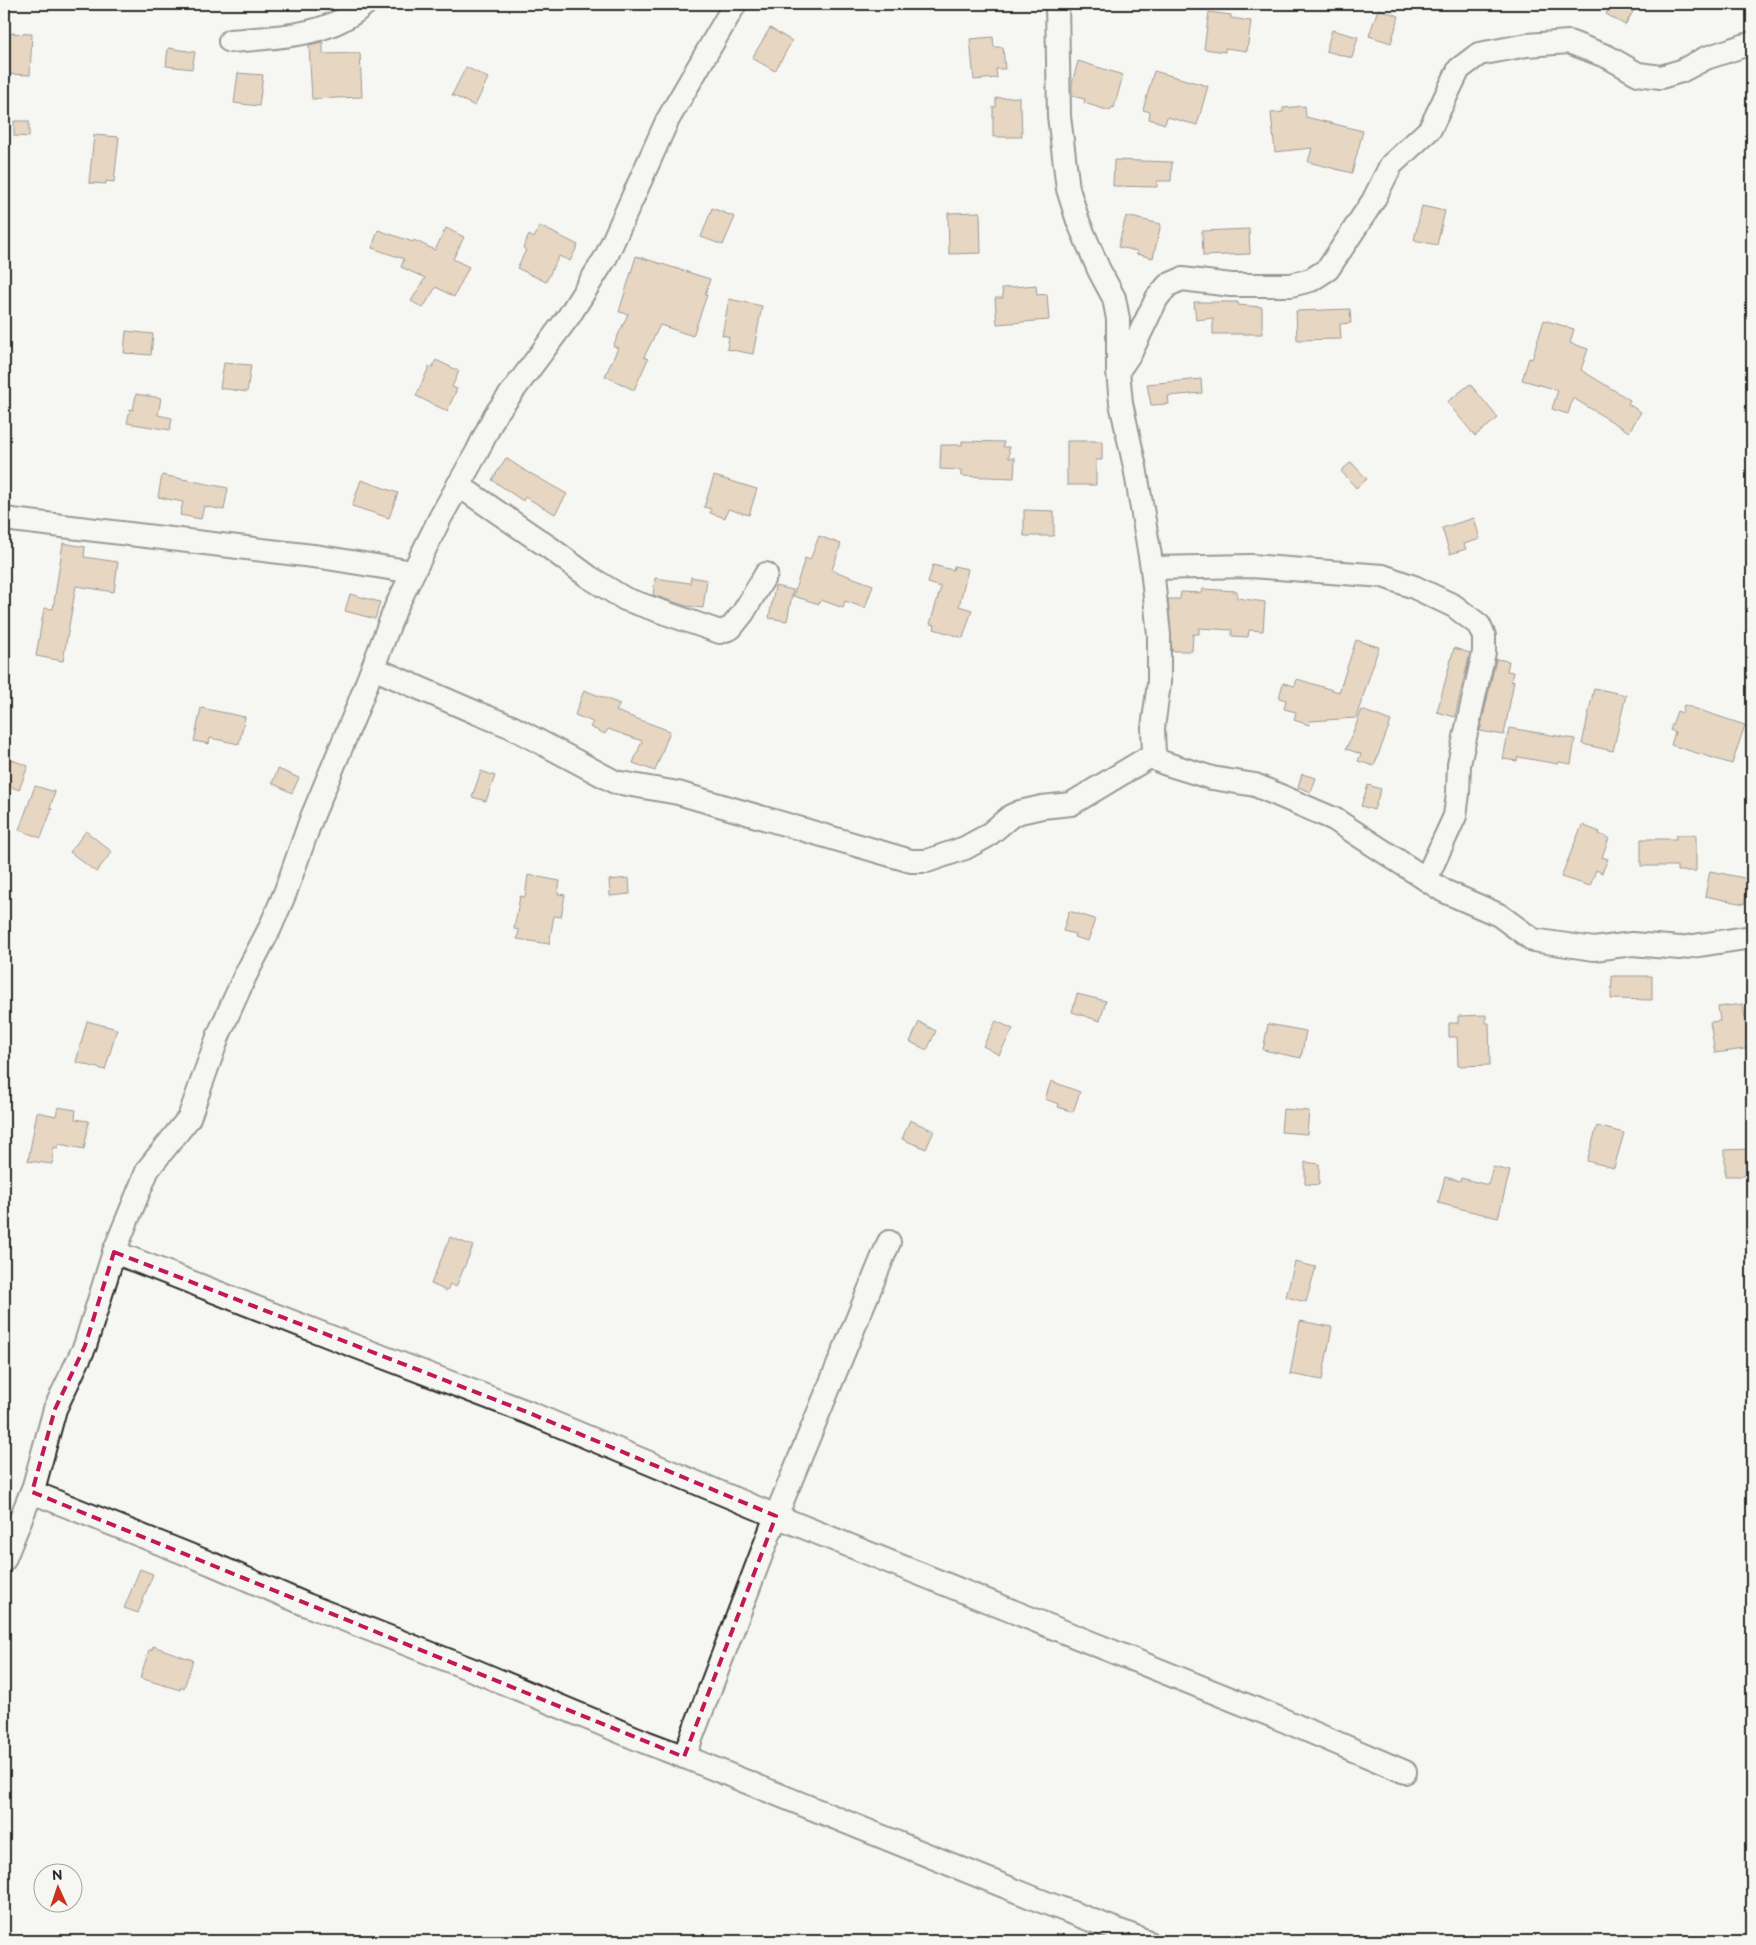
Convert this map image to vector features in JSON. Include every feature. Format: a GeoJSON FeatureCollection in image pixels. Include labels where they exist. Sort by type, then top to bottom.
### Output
{"type":"FeatureCollection","features":[{"type":"Feature","properties":{"kind":"street"},"geometry":{"type":"LineString","coordinates":[[230,41],[285,37],[332,25],[354,14],[365,4]]}},
{"type":"Feature","properties":{"kind":"street"},"geometry":{"type":"LineString","coordinates":[[4,1560],[32,1492],[56,1409],[85,1346],[114,1252],[148,1169],[188,1118],[220,1034],[245,976],[270,928],[285,893],[312,817],[396,607],[495,416],[568,316],[606,257],[667,121],[735,4]]}},
{"type":"Feature","properties":{"kind":"street"},"geometry":{"type":"LineString","coordinates":[[1057,4],[1059,116],[1068,189],[1078,221],[1099,270],[1114,298],[1118,319],[1118,371],[1121,403],[1135,467],[1152,568],[1159,635],[1159,683],[1152,728],[1154,754],[1159,760],[1167,764],[1212,778],[1255,785],[1334,818],[1444,892],[1499,915],[1533,940],[1594,949],[1632,944],[1680,948],[1752,937]]}},
{"type":"Feature","properties":{"kind":"street"},"geometry":{"type":"LineString","coordinates":[[1118,371],[1131,352],[1157,298],[1168,285],[1182,279],[1231,285],[1292,285],[1311,280],[1328,269],[1373,201],[1391,165],[1430,129],[1459,69],[1479,54],[1527,45],[1569,42],[1608,57],[1638,74],[1661,77],[1681,71],[1706,58],[1752,43]]}},
{"type":"Feature","properties":{"kind":"street"},"geometry":{"type":"LineString","coordinates":[[458,485],[589,577],[625,599],[720,632],[732,628],[743,614],[766,574]]}},
{"type":"Feature","properties":{"kind":"street"},"geometry":{"type":"LineString","coordinates":[[4,520],[321,558],[413,572]]}},
{"type":"Feature","properties":{"kind":"street"},"geometry":{"type":"LineString","coordinates":[[1152,568],[1251,566],[1382,576],[1414,587],[1454,606],[1479,625],[1484,636],[1484,652],[1459,764],[1455,816],[1426,879]]}},
{"type":"Feature","properties":{"kind":"street"},"geometry":{"type":"LineString","coordinates":[[372,668],[512,727],[615,782],[678,793],[911,861],[927,861],[965,848],[987,836],[1011,816],[1020,812],[1042,807],[1071,804],[1154,754]]}},
{"type":"Feature","properties":{"kind":"street"},"geometry":{"type":"LineString","coordinates":[[684,1757],[776,1516],[889,1242]]}},
{"type":"Feature","properties":{"kind":"street"},"geometry":{"type":"LineString","coordinates":[[114,1252],[527,1412],[776,1516],[1274,1716],[1405,1772]]}},
{"type":"Feature","properties":{"kind":"street"},"geometry":{"type":"LineString","coordinates":[[32,1492],[212,1564],[307,1605],[472,1670],[636,1739],[1146,1941]]}},
{"type":"Feature","properties":{"kind":"highlighted area"},"geometry":{"type":"Polygon","coordinates":[[[114,1252],[527,1412],[776,1516],[684,1757],[32,1492],[55,1409],[85,1346],[114,1252]]]}},
{"type":"Feature","properties":{"kind":"building"},"geometry":{"type":"Polygon","coordinates":[[[1612,4],[1623,4],[1634,10],[1625,25],[1606,14],[1612,4]]]}},
{"type":"Feature","properties":{"kind":"building"},"geometry":{"type":"Polygon","coordinates":[[[1378,9],[1399,16],[1391,43],[1369,36],[1378,9]]]}},
{"type":"Feature","properties":{"kind":"building"},"geometry":{"type":"Polygon","coordinates":[[[1209,12],[1231,15],[1231,18],[1251,21],[1247,51],[1225,48],[1225,52],[1204,49],[1209,12]]]}},
{"type":"Feature","properties":{"kind":"building"},"geometry":{"type":"Polygon","coordinates":[[[770,28],[792,41],[775,71],[752,58],[770,28]]]}},
{"type":"Feature","properties":{"kind":"building"},"geometry":{"type":"Polygon","coordinates":[[[1332,30],[1358,37],[1352,58],[1326,51],[1332,30]]]}},
{"type":"Feature","properties":{"kind":"building"},"geometry":{"type":"Polygon","coordinates":[[[6,33],[32,34],[30,75],[4,74],[6,33]]]}},
{"type":"Feature","properties":{"kind":"building"},"geometry":{"type":"Polygon","coordinates":[[[993,37],[994,47],[1003,47],[1005,69],[996,69],[997,78],[974,80],[970,39],[993,37]]]}},
{"type":"Feature","properties":{"kind":"building"},"geometry":{"type":"Polygon","coordinates":[[[323,42],[323,54],[360,53],[362,97],[312,99],[309,45],[323,42]]]}},
{"type":"Feature","properties":{"kind":"building"},"geometry":{"type":"Polygon","coordinates":[[[168,48],[195,52],[192,69],[166,66],[168,48]]]}},
{"type":"Feature","properties":{"kind":"building"},"geometry":{"type":"Polygon","coordinates":[[[1078,61],[1123,75],[1114,108],[1112,107],[1110,111],[1084,103],[1085,99],[1072,96],[1072,83],[1078,61]]]}},
{"type":"Feature","properties":{"kind":"building"},"geometry":{"type":"Polygon","coordinates":[[[466,67],[488,78],[475,106],[452,95],[466,67]]]}},
{"type":"Feature","properties":{"kind":"building"},"geometry":{"type":"Polygon","coordinates":[[[1154,71],[1208,86],[1197,125],[1167,117],[1165,124],[1149,119],[1150,112],[1143,110],[1154,71]]]}},
{"type":"Feature","properties":{"kind":"building"},"geometry":{"type":"Polygon","coordinates":[[[238,73],[263,75],[259,106],[234,103],[238,73]]]}},
{"type":"Feature","properties":{"kind":"building"},"geometry":{"type":"Polygon","coordinates":[[[1019,97],[1022,137],[993,137],[993,107],[996,107],[996,98],[1019,97]]]}},
{"type":"Feature","properties":{"kind":"building"},"geometry":{"type":"Polygon","coordinates":[[[1305,106],[1306,117],[1363,131],[1352,173],[1308,162],[1312,148],[1275,152],[1271,113],[1283,112],[1283,108],[1305,106]]]}},
{"type":"Feature","properties":{"kind":"building"},"geometry":{"type":"Polygon","coordinates":[[[14,121],[29,121],[29,137],[14,136],[14,121]]]}},
{"type":"Feature","properties":{"kind":"building"},"geometry":{"type":"Polygon","coordinates":[[[94,135],[119,137],[114,182],[106,181],[106,184],[89,183],[94,135]]]}},
{"type":"Feature","properties":{"kind":"building"},"geometry":{"type":"Polygon","coordinates":[[[1114,160],[1172,162],[1171,181],[1157,181],[1157,187],[1113,186],[1114,160]]]}},
{"type":"Feature","properties":{"kind":"building"},"geometry":{"type":"Polygon","coordinates":[[[1422,206],[1445,211],[1437,245],[1414,240],[1422,206]]]}},
{"type":"Feature","properties":{"kind":"building"},"geometry":{"type":"Polygon","coordinates":[[[712,208],[735,217],[723,245],[701,237],[712,208]]]}},
{"type":"Feature","properties":{"kind":"building"},"geometry":{"type":"Polygon","coordinates":[[[980,212],[981,253],[949,254],[948,213],[980,212]]]}},
{"type":"Feature","properties":{"kind":"building"},"geometry":{"type":"Polygon","coordinates":[[[1126,216],[1161,224],[1153,258],[1136,254],[1137,251],[1118,247],[1126,216]]]}},
{"type":"Feature","properties":{"kind":"building"},"geometry":{"type":"Polygon","coordinates":[[[540,226],[578,245],[570,261],[559,256],[546,282],[517,268],[526,250],[523,248],[529,235],[534,238],[540,226]]]}},
{"type":"Feature","properties":{"kind":"building"},"geometry":{"type":"Polygon","coordinates":[[[446,228],[464,237],[453,259],[469,267],[454,297],[436,287],[423,308],[411,301],[425,278],[401,267],[404,259],[372,248],[378,230],[413,242],[414,240],[435,250],[446,228]]]}},
{"type":"Feature","properties":{"kind":"building"},"geometry":{"type":"Polygon","coordinates":[[[1249,229],[1250,254],[1203,256],[1202,231],[1249,229]]]}},
{"type":"Feature","properties":{"kind":"building"},"geometry":{"type":"Polygon","coordinates":[[[636,256],[710,279],[705,295],[707,295],[693,336],[660,325],[644,357],[648,359],[634,390],[605,376],[618,348],[613,346],[628,314],[619,312],[636,256]]]}},
{"type":"Feature","properties":{"kind":"building"},"geometry":{"type":"Polygon","coordinates":[[[1036,285],[1037,295],[1047,294],[1049,320],[997,324],[995,298],[1003,298],[1002,288],[1036,285]]]}},
{"type":"Feature","properties":{"kind":"building"},"geometry":{"type":"Polygon","coordinates":[[[729,299],[762,306],[753,354],[727,349],[729,337],[722,335],[729,299]]]}},
{"type":"Feature","properties":{"kind":"building"},"geometry":{"type":"Polygon","coordinates":[[[1194,302],[1238,302],[1238,305],[1262,307],[1262,334],[1213,334],[1213,318],[1196,320],[1194,302]]]}},
{"type":"Feature","properties":{"kind":"building"},"geometry":{"type":"Polygon","coordinates":[[[1350,309],[1351,323],[1340,324],[1341,339],[1297,340],[1296,311],[1350,309]]]}},
{"type":"Feature","properties":{"kind":"building"},"geometry":{"type":"Polygon","coordinates":[[[1544,320],[1574,329],[1570,343],[1588,349],[1581,370],[1630,400],[1628,404],[1641,412],[1629,432],[1573,398],[1568,414],[1552,409],[1558,390],[1522,380],[1529,358],[1532,359],[1544,320]]]}},
{"type":"Feature","properties":{"kind":"building"},"geometry":{"type":"Polygon","coordinates":[[[126,331],[153,334],[151,355],[124,353],[126,331]]]}},
{"type":"Feature","properties":{"kind":"building"},"geometry":{"type":"Polygon","coordinates":[[[436,360],[459,371],[452,387],[457,389],[447,411],[416,396],[429,367],[432,368],[436,360]]]}},
{"type":"Feature","properties":{"kind":"building"},"geometry":{"type":"Polygon","coordinates":[[[224,363],[251,365],[247,392],[220,388],[224,363]]]}},
{"type":"Feature","properties":{"kind":"building"},"geometry":{"type":"Polygon","coordinates":[[[1201,379],[1202,393],[1168,396],[1169,404],[1151,405],[1147,384],[1201,379]]]}},
{"type":"Feature","properties":{"kind":"building"},"geometry":{"type":"Polygon","coordinates":[[[1470,384],[1498,418],[1475,436],[1447,402],[1470,384]]]}},
{"type":"Feature","properties":{"kind":"building"},"geometry":{"type":"Polygon","coordinates":[[[136,394],[161,398],[158,415],[172,418],[170,430],[127,423],[130,409],[133,410],[136,394]]]}},
{"type":"Feature","properties":{"kind":"building"},"geometry":{"type":"Polygon","coordinates":[[[962,441],[1004,442],[1003,447],[1009,447],[1009,458],[1015,458],[1014,478],[961,476],[961,470],[940,469],[941,445],[962,445],[962,441]]]}},
{"type":"Feature","properties":{"kind":"building"},"geometry":{"type":"Polygon","coordinates":[[[1067,441],[1102,441],[1102,460],[1096,460],[1096,485],[1067,485],[1067,441]]]}},
{"type":"Feature","properties":{"kind":"building"},"geometry":{"type":"Polygon","coordinates":[[[506,458],[530,474],[567,494],[555,514],[525,497],[523,501],[492,480],[506,458]]]}},
{"type":"Feature","properties":{"kind":"building"},"geometry":{"type":"Polygon","coordinates":[[[1351,462],[1367,479],[1356,488],[1341,471],[1351,462]]]}},
{"type":"Feature","properties":{"kind":"building"},"geometry":{"type":"Polygon","coordinates":[[[162,475],[228,488],[224,510],[204,506],[201,519],[180,515],[183,502],[158,497],[162,475]]]}},
{"type":"Feature","properties":{"kind":"building"},"geometry":{"type":"Polygon","coordinates":[[[714,476],[757,489],[749,515],[728,509],[725,518],[710,513],[711,509],[704,507],[714,476]]]}},
{"type":"Feature","properties":{"kind":"building"},"geometry":{"type":"Polygon","coordinates":[[[361,480],[398,493],[389,518],[352,506],[361,480]]]}},
{"type":"Feature","properties":{"kind":"building"},"geometry":{"type":"Polygon","coordinates":[[[1024,510],[1054,511],[1054,536],[1024,536],[1024,510]]]}},
{"type":"Feature","properties":{"kind":"building"},"geometry":{"type":"Polygon","coordinates":[[[1474,518],[1480,539],[1464,544],[1466,549],[1450,554],[1442,528],[1474,518]]]}},
{"type":"Feature","properties":{"kind":"building"},"geometry":{"type":"Polygon","coordinates":[[[819,536],[841,544],[832,570],[873,585],[865,608],[845,601],[843,608],[821,600],[819,604],[793,596],[805,558],[810,560],[819,536]]]}},
{"type":"Feature","properties":{"kind":"building"},"geometry":{"type":"Polygon","coordinates":[[[63,543],[85,547],[84,557],[118,562],[114,592],[76,586],[63,661],[36,656],[44,608],[53,609],[63,543]]]}},
{"type":"Feature","properties":{"kind":"building"},"geometry":{"type":"Polygon","coordinates":[[[933,565],[953,570],[954,566],[968,569],[959,606],[972,610],[963,638],[934,629],[935,625],[930,624],[941,587],[928,583],[933,565]]]}},
{"type":"Feature","properties":{"kind":"building"},"geometry":{"type":"Polygon","coordinates":[[[691,577],[707,580],[703,608],[686,606],[653,595],[655,578],[690,583],[691,577]]]}},
{"type":"Feature","properties":{"kind":"building"},"geometry":{"type":"Polygon","coordinates":[[[775,586],[793,590],[787,621],[769,618],[775,586]]]}},
{"type":"Feature","properties":{"kind":"building"},"geometry":{"type":"Polygon","coordinates":[[[1203,589],[1237,591],[1237,598],[1265,602],[1263,631],[1249,630],[1248,637],[1232,636],[1232,630],[1199,628],[1199,634],[1193,634],[1192,651],[1172,651],[1168,599],[1180,599],[1181,592],[1202,593],[1203,589]]]}},
{"type":"Feature","properties":{"kind":"building"},"geometry":{"type":"Polygon","coordinates":[[[350,594],[380,602],[375,619],[345,611],[350,594]]]}},
{"type":"Feature","properties":{"kind":"building"},"geometry":{"type":"Polygon","coordinates":[[[1356,640],[1379,647],[1356,718],[1310,721],[1309,725],[1294,720],[1296,712],[1284,709],[1286,700],[1279,698],[1283,683],[1295,686],[1297,679],[1339,692],[1356,640]]]}},
{"type":"Feature","properties":{"kind":"building"},"geometry":{"type":"Polygon","coordinates":[[[1454,648],[1470,653],[1455,717],[1437,712],[1454,648]]]}},
{"type":"Feature","properties":{"kind":"building"},"geometry":{"type":"Polygon","coordinates":[[[1496,659],[1509,661],[1507,671],[1513,672],[1511,682],[1514,681],[1504,735],[1480,731],[1496,659]]]}},
{"type":"Feature","properties":{"kind":"building"},"geometry":{"type":"Polygon","coordinates":[[[1594,688],[1626,695],[1613,751],[1582,744],[1594,688]]]}},
{"type":"Feature","properties":{"kind":"building"},"geometry":{"type":"Polygon","coordinates":[[[584,690],[620,704],[616,711],[670,731],[655,771],[633,763],[642,741],[608,729],[605,734],[590,727],[593,722],[575,715],[584,690]]]}},
{"type":"Feature","properties":{"kind":"building"},"geometry":{"type":"Polygon","coordinates":[[[1684,705],[1745,725],[1732,764],[1671,745],[1675,732],[1670,730],[1677,711],[1682,713],[1684,705]]]}},
{"type":"Feature","properties":{"kind":"building"},"geometry":{"type":"Polygon","coordinates":[[[201,708],[245,717],[239,744],[210,738],[209,744],[194,741],[201,708]]]}},
{"type":"Feature","properties":{"kind":"building"},"geometry":{"type":"Polygon","coordinates":[[[1362,710],[1391,721],[1374,766],[1358,761],[1361,754],[1346,749],[1362,710]]]}},
{"type":"Feature","properties":{"kind":"building"},"geometry":{"type":"Polygon","coordinates":[[[1509,728],[1575,739],[1571,764],[1559,762],[1558,764],[1518,757],[1517,761],[1503,759],[1509,728]]]}},
{"type":"Feature","properties":{"kind":"building"},"geometry":{"type":"Polygon","coordinates":[[[4,757],[28,766],[19,790],[4,784],[4,757]]]}},
{"type":"Feature","properties":{"kind":"building"},"geometry":{"type":"Polygon","coordinates":[[[278,769],[299,778],[292,793],[272,783],[278,769]]]}},
{"type":"Feature","properties":{"kind":"building"},"geometry":{"type":"Polygon","coordinates":[[[481,771],[495,776],[486,801],[472,797],[481,771]]]}},
{"type":"Feature","properties":{"kind":"building"},"geometry":{"type":"Polygon","coordinates":[[[1302,774],[1316,778],[1311,792],[1298,787],[1302,774]]]}},
{"type":"Feature","properties":{"kind":"building"},"geometry":{"type":"Polygon","coordinates":[[[1368,785],[1381,789],[1374,810],[1361,806],[1368,785]]]}},
{"type":"Feature","properties":{"kind":"building"},"geometry":{"type":"Polygon","coordinates":[[[35,786],[55,792],[50,808],[52,809],[41,838],[19,830],[35,786]]]}},
{"type":"Feature","properties":{"kind":"building"},"geometry":{"type":"Polygon","coordinates":[[[1582,825],[1600,832],[1599,834],[1609,838],[1602,857],[1608,859],[1602,873],[1596,870],[1590,886],[1561,877],[1582,825]]]}},
{"type":"Feature","properties":{"kind":"building"},"geometry":{"type":"Polygon","coordinates":[[[86,831],[112,852],[96,872],[70,852],[86,831]]]}},
{"type":"Feature","properties":{"kind":"building"},"geometry":{"type":"Polygon","coordinates":[[[1676,835],[1696,835],[1696,871],[1677,871],[1677,866],[1641,866],[1641,839],[1676,839],[1676,835]]]}},
{"type":"Feature","properties":{"kind":"building"},"geometry":{"type":"Polygon","coordinates":[[[1710,871],[1749,879],[1744,904],[1705,896],[1710,871]]]}},
{"type":"Feature","properties":{"kind":"building"},"geometry":{"type":"Polygon","coordinates":[[[528,875],[560,881],[558,894],[565,895],[561,917],[554,916],[549,944],[517,939],[519,930],[514,929],[520,896],[525,897],[528,875]]]}},
{"type":"Feature","properties":{"kind":"building"},"geometry":{"type":"Polygon","coordinates":[[[629,878],[630,894],[610,896],[609,880],[629,878]]]}},
{"type":"Feature","properties":{"kind":"building"},"geometry":{"type":"Polygon","coordinates":[[[1069,911],[1095,919],[1088,941],[1074,937],[1075,934],[1063,931],[1069,911]]]}},
{"type":"Feature","properties":{"kind":"building"},"geometry":{"type":"Polygon","coordinates":[[[1612,976],[1652,976],[1652,1000],[1611,999],[1612,976]]]}},
{"type":"Feature","properties":{"kind":"building"},"geometry":{"type":"Polygon","coordinates":[[[1077,994],[1106,1001],[1100,1021],[1072,1012],[1077,994]]]}},
{"type":"Feature","properties":{"kind":"building"},"geometry":{"type":"Polygon","coordinates":[[[1743,1004],[1745,1018],[1752,1017],[1752,1048],[1715,1053],[1710,1022],[1720,1021],[1718,1007],[1743,1004]]]}},
{"type":"Feature","properties":{"kind":"building"},"geometry":{"type":"Polygon","coordinates":[[[1486,1015],[1486,1023],[1489,1023],[1490,1065],[1458,1066],[1457,1037],[1449,1037],[1449,1023],[1458,1023],[1458,1016],[1486,1015]]]}},
{"type":"Feature","properties":{"kind":"building"},"geometry":{"type":"Polygon","coordinates":[[[87,1021],[117,1029],[105,1070],[76,1062],[87,1021]]]}},
{"type":"Feature","properties":{"kind":"building"},"geometry":{"type":"Polygon","coordinates":[[[996,1021],[1013,1029],[999,1055],[983,1046],[996,1021]]]}},
{"type":"Feature","properties":{"kind":"building"},"geometry":{"type":"Polygon","coordinates":[[[919,1022],[936,1031],[927,1050],[910,1042],[919,1022]]]}},
{"type":"Feature","properties":{"kind":"building"},"geometry":{"type":"Polygon","coordinates":[[[1268,1024],[1306,1031],[1301,1058],[1263,1050],[1268,1024]]]}},
{"type":"Feature","properties":{"kind":"building"},"geometry":{"type":"Polygon","coordinates":[[[1051,1081],[1080,1092],[1073,1112],[1058,1107],[1059,1104],[1045,1099],[1051,1081]]]}},
{"type":"Feature","properties":{"kind":"building"},"geometry":{"type":"Polygon","coordinates":[[[58,1107],[76,1110],[75,1119],[89,1121],[84,1149],[59,1144],[58,1148],[54,1147],[52,1164],[28,1161],[37,1112],[56,1116],[58,1107]]]}},
{"type":"Feature","properties":{"kind":"building"},"geometry":{"type":"Polygon","coordinates":[[[1283,1109],[1309,1111],[1307,1134],[1281,1132],[1283,1109]]]}},
{"type":"Feature","properties":{"kind":"building"},"geometry":{"type":"Polygon","coordinates":[[[910,1120],[934,1131],[926,1149],[902,1139],[910,1120]]]}},
{"type":"Feature","properties":{"kind":"building"},"geometry":{"type":"Polygon","coordinates":[[[1597,1126],[1624,1133],[1614,1168],[1587,1161],[1597,1126]]]}},
{"type":"Feature","properties":{"kind":"building"},"geometry":{"type":"Polygon","coordinates":[[[1752,1149],[1752,1176],[1725,1176],[1725,1150],[1752,1149]]]}},
{"type":"Feature","properties":{"kind":"building"},"geometry":{"type":"Polygon","coordinates":[[[1305,1162],[1319,1164],[1319,1185],[1305,1184],[1305,1162]]]}},
{"type":"Feature","properties":{"kind":"building"},"geometry":{"type":"Polygon","coordinates":[[[1493,1167],[1510,1171],[1498,1218],[1438,1203],[1445,1177],[1460,1181],[1461,1178],[1488,1185],[1493,1167]]]}},
{"type":"Feature","properties":{"kind":"building"},"geometry":{"type":"Polygon","coordinates":[[[450,1237],[473,1246],[456,1287],[450,1284],[447,1291],[431,1284],[450,1237]]]}},
{"type":"Feature","properties":{"kind":"building"},"geometry":{"type":"Polygon","coordinates":[[[1295,1262],[1316,1267],[1306,1302],[1286,1297],[1295,1262]]]}},
{"type":"Feature","properties":{"kind":"building"},"geometry":{"type":"Polygon","coordinates":[[[1300,1321],[1332,1327],[1322,1380],[1290,1374],[1300,1321]]]}},
{"type":"Feature","properties":{"kind":"building"},"geometry":{"type":"Polygon","coordinates":[[[140,1569],[153,1574],[138,1613],[124,1608],[140,1569]]]}},
{"type":"Feature","properties":{"kind":"building"},"geometry":{"type":"Polygon","coordinates":[[[153,1646],[193,1660],[184,1688],[181,1687],[180,1690],[140,1678],[149,1650],[152,1650],[153,1646]]]}}]}
